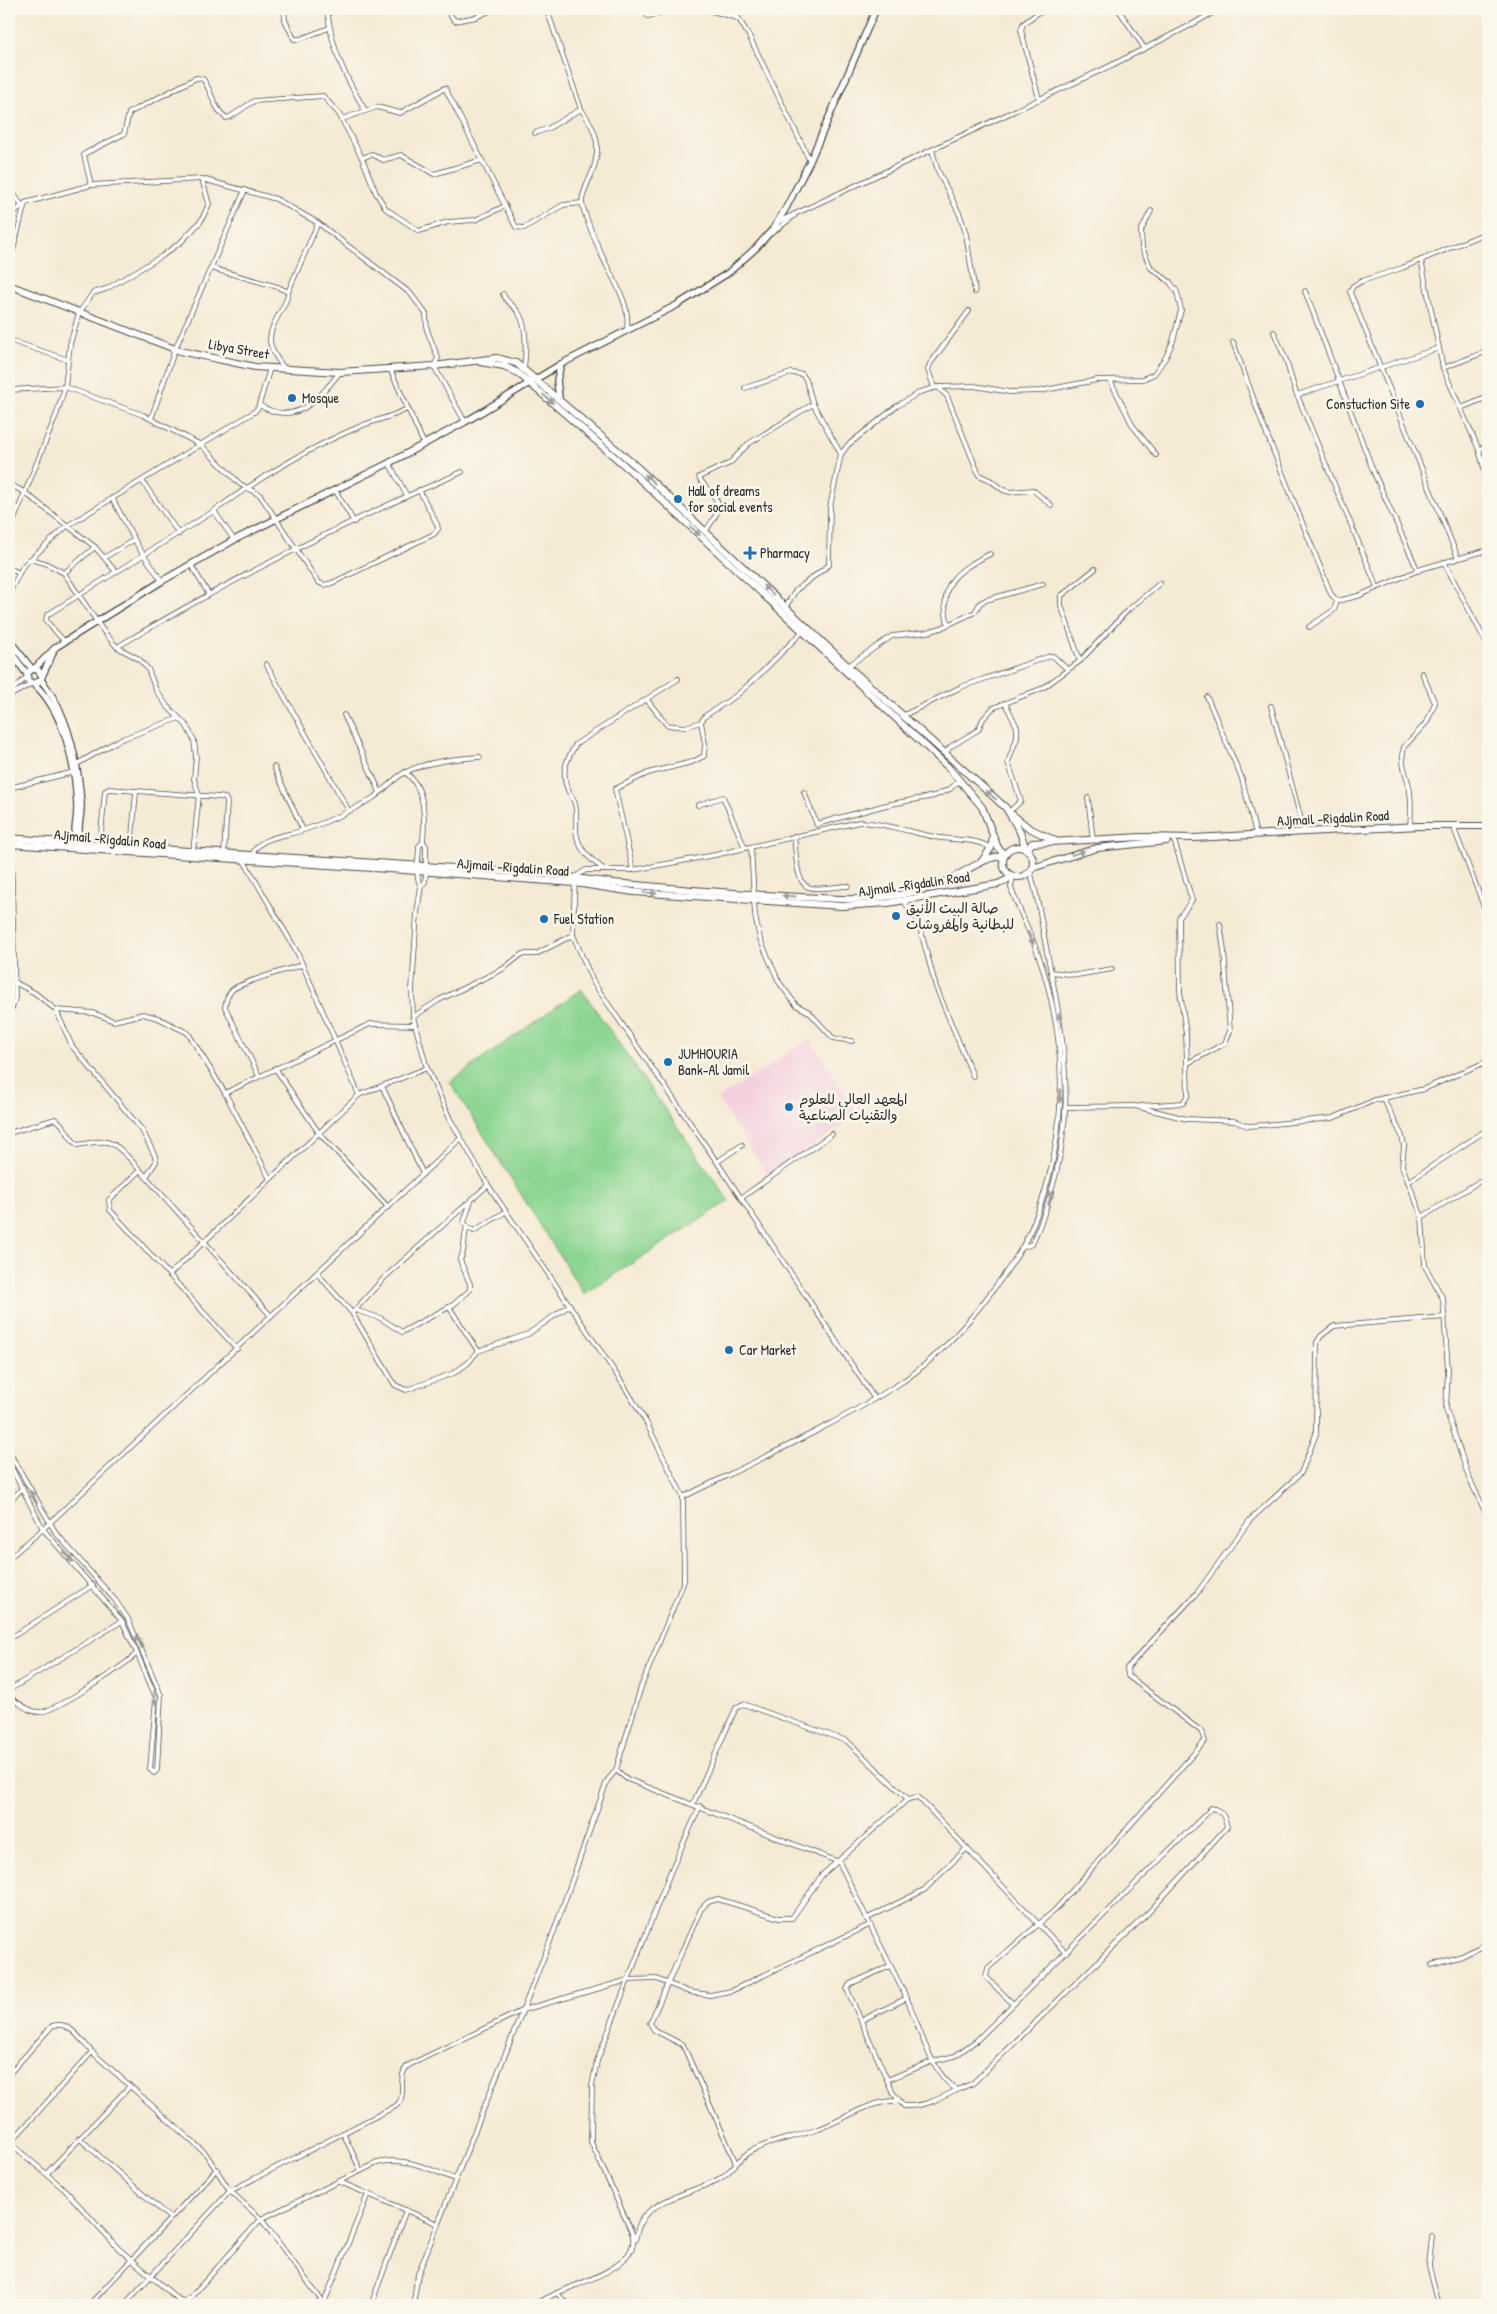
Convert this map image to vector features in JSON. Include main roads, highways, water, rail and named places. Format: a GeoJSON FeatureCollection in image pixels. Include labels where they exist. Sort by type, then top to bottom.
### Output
{"type":"FeatureCollection","features":[{"type":"Feature","properties":{"kind":"main road","name":"Libya Street"},"geometry":{"type":"LineString","coordinates":[[9,286],[175,349],[255,367],[340,372],[390,370],[507,359],[537,378],[706,531],[945,755],[950,764]]}},
{"type":"Feature","properties":{"kind":"main road"},"geometry":{"type":"LineString","coordinates":[[476,361],[512,369],[529,383],[632,472],[802,631],[950,764],[1029,828],[1057,841]]}},
{"type":"Feature","properties":{"kind":"main road"},"geometry":{"type":"LineString","coordinates":[[950,764],[982,808],[998,848],[1005,856]]}},
{"type":"Feature","properties":{"kind":"main road"},"geometry":{"type":"LineString","coordinates":[[1007,810],[1020,832],[1026,849],[1032,856],[1031,870]]}},
{"type":"Feature","properties":{"kind":"main road","name":"AJjmail -Rigdalin Road"},"geometry":{"type":"LineString","coordinates":[[1176,839],[1304,831],[1488,826]]}},
{"type":"Feature","properties":{"kind":"main road"},"geometry":{"type":"LineString","coordinates":[[977,866],[986,858],[991,848],[992,830]]}},
{"type":"Feature","properties":{"kind":"main road"},"geometry":{"type":"LineString","coordinates":[[1176,839],[1097,848],[1031,870],[1022,876],[1012,875],[1004,867],[1005,856],[1014,848],[1026,849],[1035,842],[1176,839]]}},
{"type":"Feature","properties":{"kind":"main road","name":"AJjmail -Rigdalin Road"},"geometry":{"type":"LineString","coordinates":[[9,840],[244,861],[418,868]]}},
{"type":"Feature","properties":{"kind":"main road","name":"AJjmail -Rigdalin Road"},"geometry":{"type":"LineString","coordinates":[[75,846],[84,844],[100,845],[575,880],[634,892],[844,899],[886,896],[926,889],[995,856],[1005,856]]}},
{"type":"Feature","properties":{"kind":"main road","name":"AJjmail -Rigdalin Road"},"geometry":{"type":"LineString","coordinates":[[755,897],[842,906],[903,900],[1001,884],[1012,875]]}},
{"type":"Feature","properties":{"kind":"place","name":"Mosque"},"geometry":{"type":"Point","coordinates":[292,398]}},
{"type":"Feature","properties":{"kind":"place","name":"Constuction Site"},"geometry":{"type":"Point","coordinates":[1420,404]}},
{"type":"Feature","properties":{"kind":"place","name":"Hall of dreams for social events"},"geometry":{"type":"Point","coordinates":[678,499]}},
{"type":"Feature","properties":{"kind":"place","name":"Pharmacy"},"geometry":{"type":"Point","coordinates":[750,553]}},
{"type":"Feature","properties":{"kind":"place","name":"صالة البيت الأنيق للبطانية والمفروشات"},"geometry":{"type":"Point","coordinates":[896,916]}},
{"type":"Feature","properties":{"kind":"place","name":"Fuel Station"},"geometry":{"type":"Point","coordinates":[544,919]}},
{"type":"Feature","properties":{"kind":"place","name":"JUMHOURIA Bank-Al Jamil"},"geometry":{"type":"Point","coordinates":[668,1062]}},
{"type":"Feature","properties":{"kind":"place","name":"المعهد العالي للعلوم والتقنيات الصناعية"},"geometry":{"type":"Point","coordinates":[789,1107]}},
{"type":"Feature","properties":{"kind":"place","name":"Car Market"},"geometry":{"type":"Point","coordinates":[729,1350]}}]}
